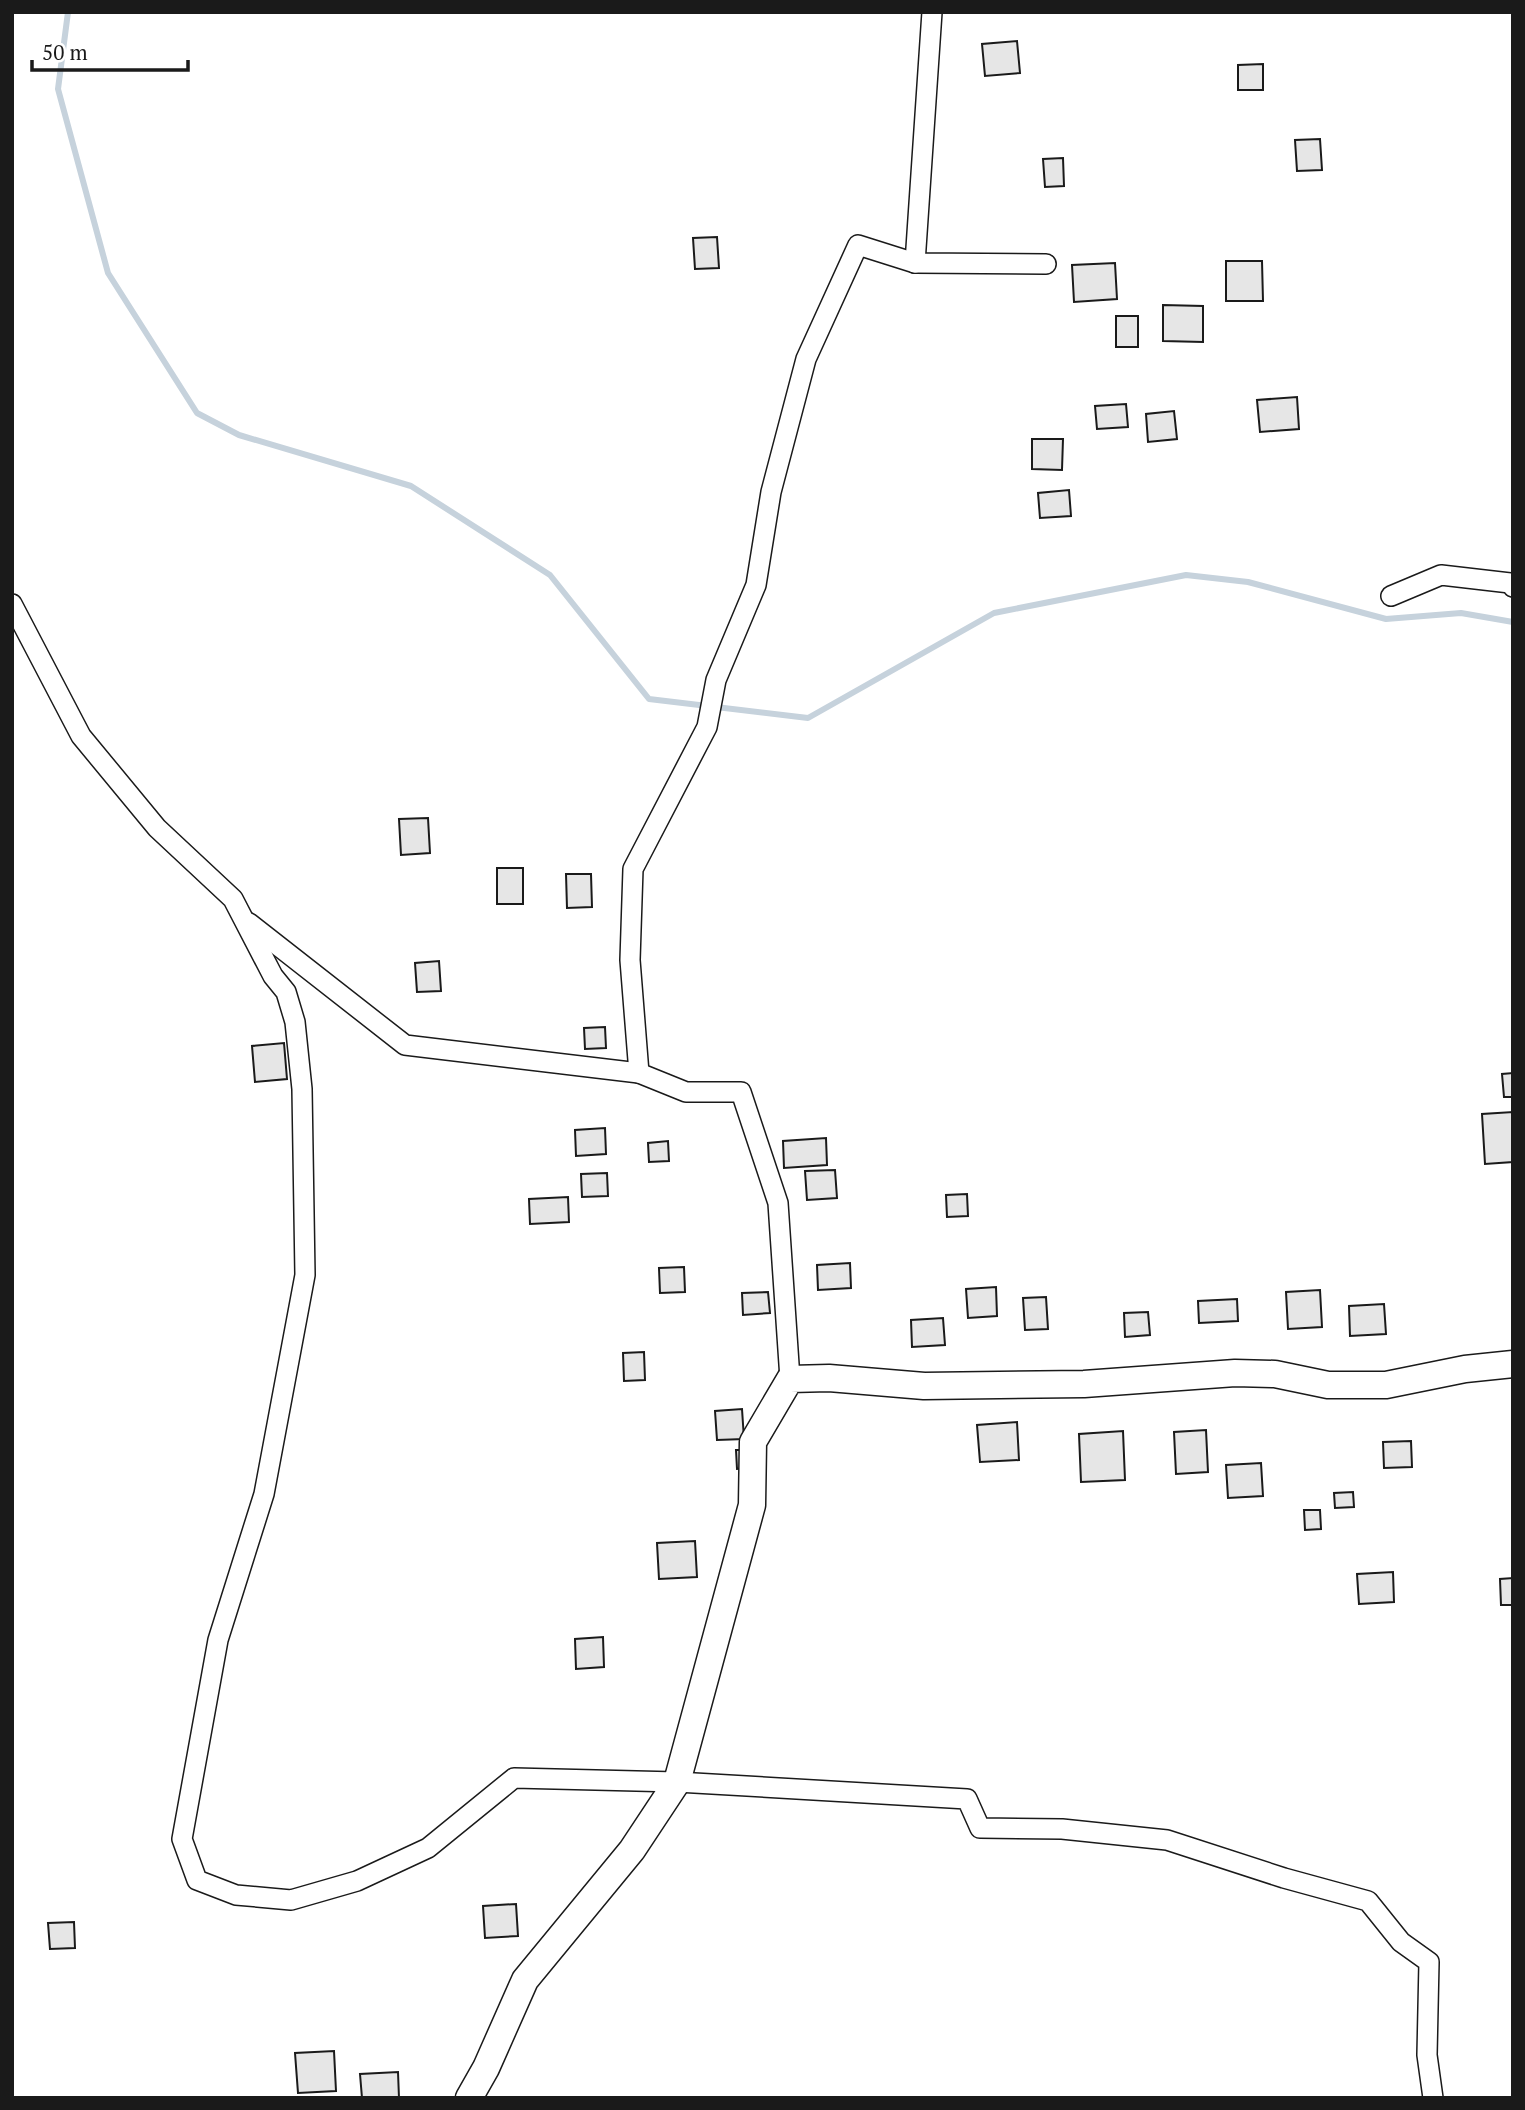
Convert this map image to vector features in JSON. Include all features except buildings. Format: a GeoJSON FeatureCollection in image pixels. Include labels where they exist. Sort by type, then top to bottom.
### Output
{"type":"FeatureCollection","features":[{"type":"Feature","properties":{"kind":"street"},"geometry":{"type":"LineString","coordinates":[[915,263],[932,12]]}},
{"type":"Feature","properties":{"kind":"street"},"geometry":{"type":"LineString","coordinates":[[639,1073],[630,960],[633,869],[708,727],[716,680],[755,585],[771,492],[806,359],[858,245],[915,263],[1046,264]]}},
{"type":"Feature","properties":{"kind":"street"},"geometry":{"type":"LineString","coordinates":[[1391,596],[1441,575],[1510,583],[1513,587]]}},
{"type":"Feature","properties":{"kind":"street"},"geometry":{"type":"LineString","coordinates":[[12,604],[81,736],[157,828],[233,899],[272,976],[286,992],[295,1021],[302,1089],[304,1275],[264,1494],[218,1640],[182,1839],[197,1880],[236,1895],[291,1900],[357,1881],[428,1848],[514,1778],[677,1782],[967,1799],[980,1828],[1062,1829],[1167,1840],[1284,1878],[1368,1900],[1401,1942],[1429,1962],[1427,2055],[1433,2098]]}},
{"type":"Feature","properties":{"kind":"street"},"geometry":{"type":"LineString","coordinates":[[243,919],[405,1045],[639,1073],[686,1093],[741,1091],[778,1203],[790,1379],[753,1442],[752,1504],[677,1782],[632,1850],[525,1980],[486,2068],[469,2098]]}},
{"type":"Feature","properties":{"kind":"street"},"geometry":{"type":"LineString","coordinates":[[790,1379],[828,1378],[924,1385],[1084,1384],[1235,1373],[1275,1374],[1328,1385],[1386,1385],[1465,1369],[1513,1364]]}},
{"type":"Feature","properties":{"kind":"waterway"},"geometry":{"type":"LineString","coordinates":[[68,12],[58,89],[108,273],[197,413],[239,435],[411,486],[550,575],[649,699],[808,718],[994,613],[1186,575],[1248,582],[1386,619],[1461,613],[1513,622]]}}]}
